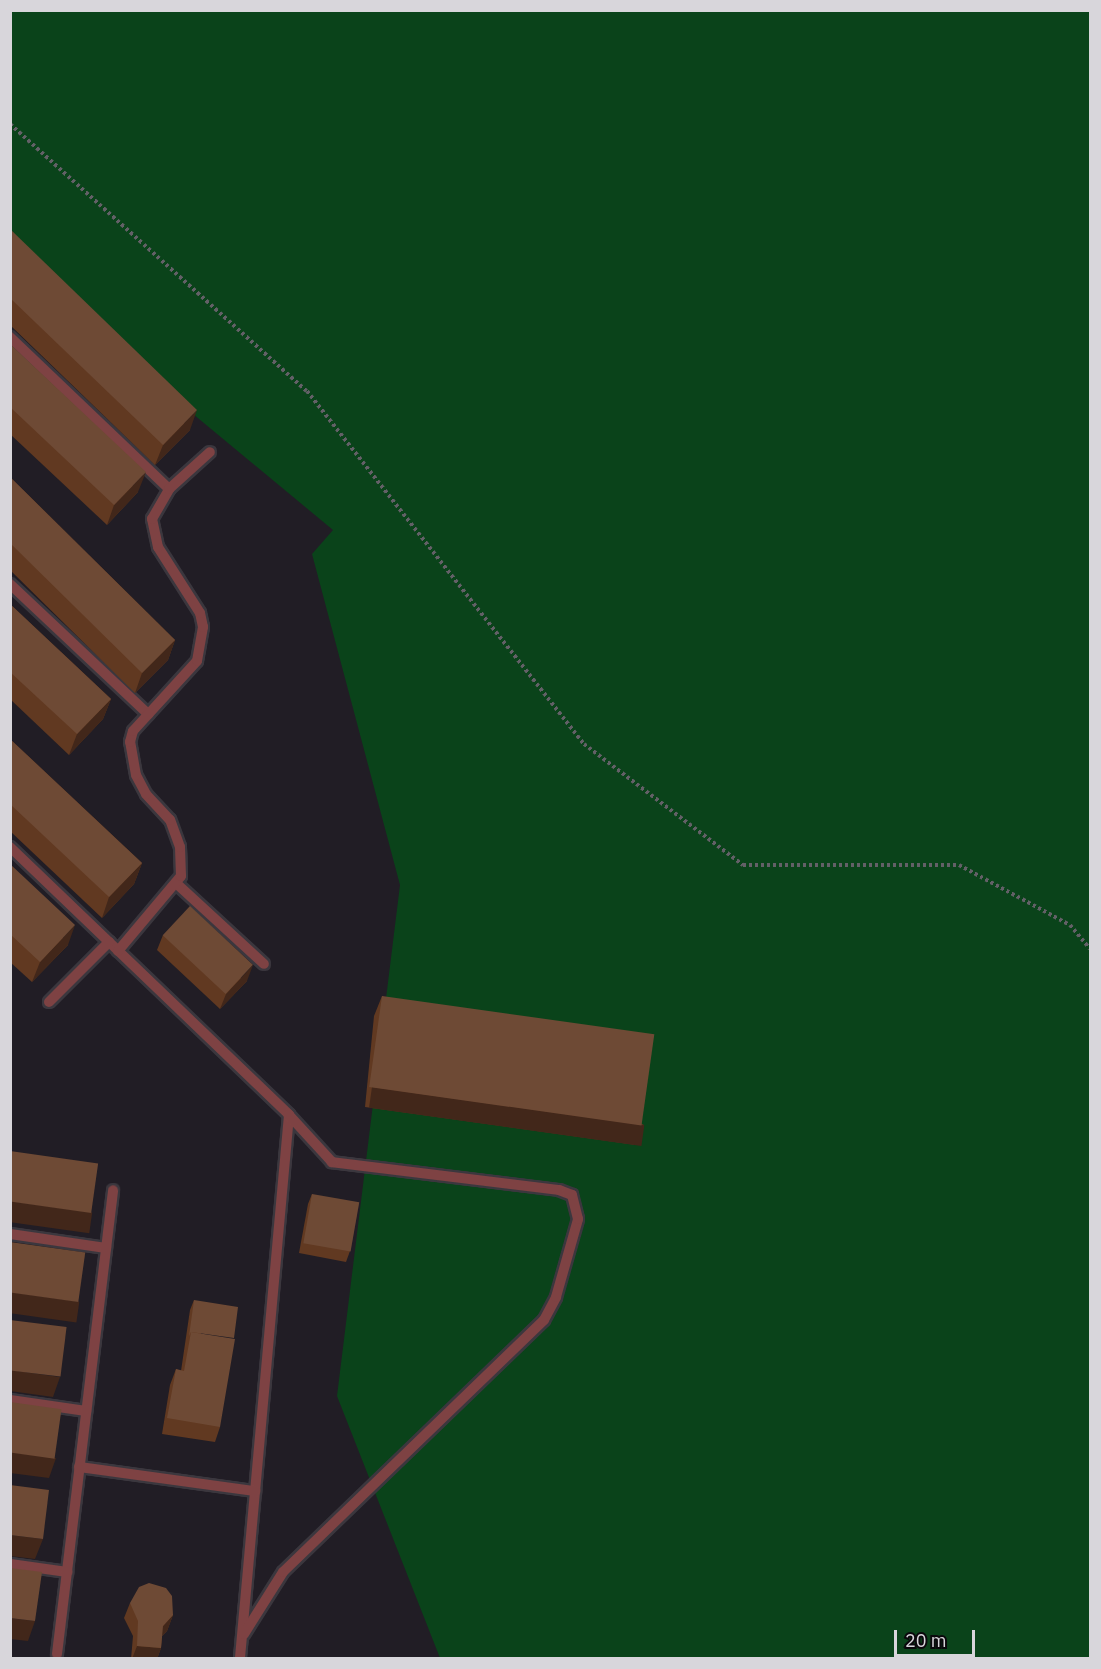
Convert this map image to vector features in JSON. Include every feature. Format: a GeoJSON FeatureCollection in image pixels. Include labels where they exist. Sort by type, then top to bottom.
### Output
{"type":"FeatureCollection","features":[{"type":"Feature","properties":{"kind":"lane"},"geometry":{"type":"LineString","coordinates":[[10,337],[169,489]]}},
{"type":"Feature","properties":{"kind":"lane"},"geometry":{"type":"LineString","coordinates":[[118,951],[177,884],[183,863],[170,820],[146,794],[130,758],[133,731],[197,661],[203,627],[192,597],[158,547],[152,532],[152,519],[169,489],[210,452]]}},
{"type":"Feature","properties":{"kind":"lane"},"geometry":{"type":"LineString","coordinates":[[10,584],[148,714]]}},
{"type":"Feature","properties":{"kind":"lane"},"geometry":{"type":"LineString","coordinates":[[10,847],[289,1115],[332,1162],[559,1190],[572,1195],[578,1219],[556,1297],[544,1320],[283,1572],[242,1636]]}},
{"type":"Feature","properties":{"kind":"lane"},"geometry":{"type":"LineString","coordinates":[[177,884],[264,964]]}},
{"type":"Feature","properties":{"kind":"lane"},"geometry":{"type":"LineString","coordinates":[[49,1002],[109,942]]}},
{"type":"Feature","properties":{"kind":"lane"},"geometry":{"type":"LineString","coordinates":[[240,1659],[289,1115]]}},
{"type":"Feature","properties":{"kind":"lane"},"geometry":{"type":"LineString","coordinates":[[57,1654],[112,1190]]}},
{"type":"Feature","properties":{"kind":"lane"},"geometry":{"type":"LineString","coordinates":[[10,1234],[106,1248]]}},
{"type":"Feature","properties":{"kind":"lane"},"geometry":{"type":"LineString","coordinates":[[10,1400],[86,1411]]}},
{"type":"Feature","properties":{"kind":"lane"},"geometry":{"type":"LineString","coordinates":[[79,1467],[255,1491]]}},
{"type":"Feature","properties":{"kind":"lane"},"geometry":{"type":"LineString","coordinates":[[10,1564],[67,1572]]}},
{"type":"Feature","properties":{"kind":"path"},"geometry":{"type":"LineString","coordinates":[[10,124],[307,391],[584,744],[743,865],[959,866],[1070,925],[1090,949]]}},
{"type":"Feature","properties":{"kind":"green space"},"geometry":{"type":"Polygon","coordinates":[[[10,11],[1090,11],[1090,1658],[440,1658],[337,1396],[400,885],[312,554],[333,530],[11,263],[10,11]]]}},
{"type":"Feature","properties":{"kind":"building"},"geometry":{"type":"Polygon","coordinates":[[[10,229],[197,410],[163,445],[10,298],[10,229]]]}},
{"type":"Feature","properties":{"kind":"building"},"geometry":{"type":"Polygon","coordinates":[[[10,344],[146,472],[114,505],[10,407],[10,344]]]}},
{"type":"Feature","properties":{"kind":"building"},"geometry":{"type":"Polygon","coordinates":[[[10,477],[175,640],[142,673],[10,543],[10,477]]]}},
{"type":"Feature","properties":{"kind":"building"},"geometry":{"type":"Polygon","coordinates":[[[10,604],[111,699],[77,734],[10,672],[10,604]]]}},
{"type":"Feature","properties":{"kind":"building"},"geometry":{"type":"Polygon","coordinates":[[[10,739],[142,863],[109,897],[10,804],[10,739]]]}},
{"type":"Feature","properties":{"kind":"building"},"geometry":{"type":"Polygon","coordinates":[[[10,864],[75,925],[40,962],[10,934],[10,864]]]}},
{"type":"Feature","properties":{"kind":"building"},"geometry":{"type":"Polygon","coordinates":[[[190,906],[253,965],[226,994],[163,935],[190,906]]]}},
{"type":"Feature","properties":{"kind":"building"},"geometry":{"type":"Polygon","coordinates":[[[382,996],[654,1034],[642,1125],[369,1087],[382,996]]]}},
{"type":"Feature","properties":{"kind":"building"},"geometry":{"type":"Polygon","coordinates":[[[10,1151],[98,1163],[91,1213],[10,1201],[10,1151]]]}},
{"type":"Feature","properties":{"kind":"building"},"geometry":{"type":"Polygon","coordinates":[[[312,1194],[359,1202],[351,1252],[303,1243],[312,1194]]]}},
{"type":"Feature","properties":{"kind":"building"},"geometry":{"type":"Polygon","coordinates":[[[10,1242],[85,1253],[78,1302],[10,1292],[10,1242]]]}},
{"type":"Feature","properties":{"kind":"building"},"geometry":{"type":"Polygon","coordinates":[[[194,1300],[238,1307],[234,1338],[191,1332],[189,1336],[194,1300]]]}},
{"type":"Feature","properties":{"kind":"building"},"geometry":{"type":"Polygon","coordinates":[[[10,1320],[67,1327],[60,1377],[10,1370],[10,1320]]]}},
{"type":"Feature","properties":{"kind":"building"},"geometry":{"type":"Polygon","coordinates":[[[191,1332],[235,1339],[220,1427],[167,1418],[176,1369],[184,1371],[191,1332]]]}},
{"type":"Feature","properties":{"kind":"building"},"geometry":{"type":"Polygon","coordinates":[[[10,1402],[61,1409],[55,1459],[10,1452],[10,1402]]]}},
{"type":"Feature","properties":{"kind":"building"},"geometry":{"type":"Polygon","coordinates":[[[10,1485],[49,1490],[43,1539],[10,1535],[10,1485]]]}},
{"type":"Feature","properties":{"kind":"building"},"geometry":{"type":"Polygon","coordinates":[[[10,1568],[42,1572],[35,1621],[10,1618],[10,1568]]]}},
{"type":"Feature","properties":{"kind":"building"},"geometry":{"type":"Polygon","coordinates":[[[149,1583],[166,1588],[172,1596],[173,1615],[163,1626],[161,1648],[137,1646],[138,1621],[130,1603],[139,1587],[149,1583]]]}}]}
